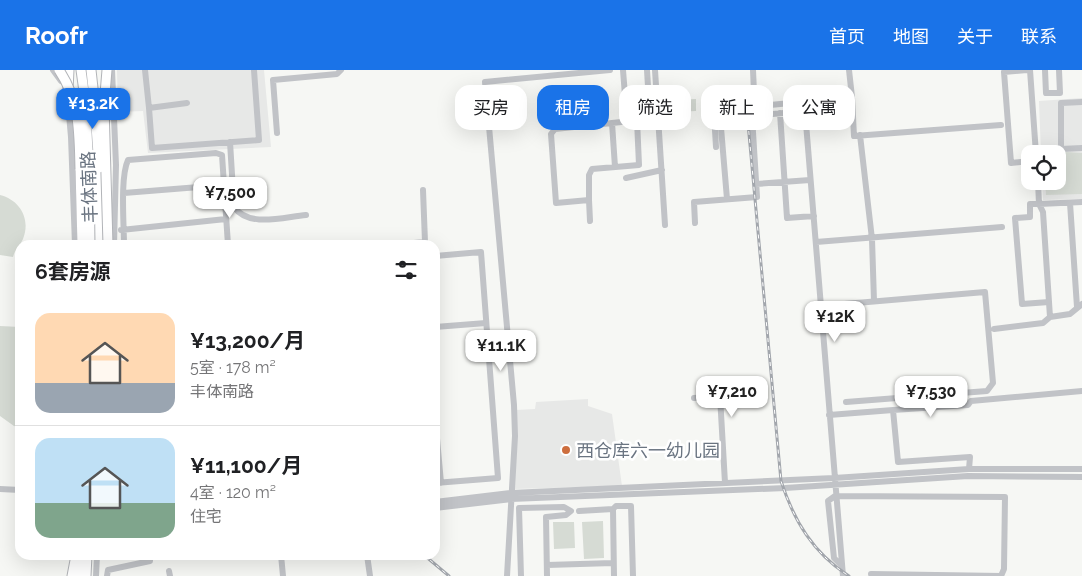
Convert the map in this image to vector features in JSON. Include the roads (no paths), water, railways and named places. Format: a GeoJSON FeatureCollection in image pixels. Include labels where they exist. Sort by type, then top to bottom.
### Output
{"type":"FeatureCollection","features":[{"type":"Feature","properties":{"kind":"highway"},"geometry":{"type":"LineString","coordinates":[[59,70],[68,85],[77,110],[90,168],[83,240]]}},
{"type":"Feature","properties":{"kind":"highway"},"geometry":{"type":"LineString","coordinates":[[68,95],[69,70]]}},
{"type":"Feature","properties":{"kind":"highway","name":"丰体南路"},"geometry":{"type":"LineString","coordinates":[[81,70],[89,98]]}},
{"type":"Feature","properties":{"kind":"highway","name":"丰体南路"},"geometry":{"type":"LineString","coordinates":[[90,240],[89,98],[91,70]]}},
{"type":"Feature","properties":{"kind":"highway"},"geometry":{"type":"LineString","coordinates":[[107,70],[104,89],[108,240]]}},
{"type":"Feature","properties":{"kind":"highway","name":"丰体南路"},"geometry":{"type":"LineString","coordinates":[[90,168],[99,240]]}},
{"type":"Feature","properties":{"kind":"highway"},"geometry":{"type":"LineString","coordinates":[[72,576],[75,560]]}},
{"type":"Feature","properties":{"kind":"highway"},"geometry":{"type":"LineString","coordinates":[[79,576],[84,560]]}},
{"type":"Feature","properties":{"kind":"highway"},"geometry":{"type":"LineString","coordinates":[[85,560],[87,576]]}},
{"type":"Feature","properties":{"kind":"street"},"geometry":{"type":"LineString","coordinates":[[53,70],[68,95]]}},
{"type":"Feature","properties":{"kind":"street","name":"丰体南路"},"geometry":{"type":"LineString","coordinates":[[112,70],[115,134],[114,240]]}},
{"type":"Feature","properties":{"kind":"street"},"geometry":{"type":"LineString","coordinates":[[145,70],[152,148],[258,140],[254,70]]}},
{"type":"Feature","properties":{"kind":"street"},"geometry":{"type":"LineString","coordinates":[[277,133],[273,80],[337,74],[341,70]]}},
{"type":"Feature","properties":{"kind":"street"},"geometry":{"type":"LineString","coordinates":[[507,576],[515,436],[514,405],[485,82],[610,70]]}},
{"type":"Feature","properties":{"kind":"street"},"geometry":{"type":"LineString","coordinates":[[623,70],[624,85]]}},
{"type":"Feature","properties":{"kind":"street"},"geometry":{"type":"LineString","coordinates":[[647,70],[648,85]]}},
{"type":"Feature","properties":{"kind":"street"},"geometry":{"type":"LineString","coordinates":[[654,70],[665,225]]}},
{"type":"Feature","properties":{"kind":"street"},"geometry":{"type":"LineString","coordinates":[[753,70],[754,85]]}},
{"type":"Feature","properties":{"kind":"street"},"geometry":{"type":"LineString","coordinates":[[850,70],[851,85]]}},
{"type":"Feature","properties":{"kind":"street"},"geometry":{"type":"LineString","coordinates":[[1021,162],[1011,163],[1004,72],[1029,70],[1035,145]]}},
{"type":"Feature","properties":{"kind":"street"},"geometry":{"type":"LineString","coordinates":[[1045,70],[1046,93],[1060,93],[1059,70]]}},
{"type":"Feature","properties":{"kind":"street","name":"丰体南路"},"geometry":{"type":"LineString","coordinates":[[68,95],[72,137],[75,240]]}},
{"type":"Feature","properties":{"kind":"street"},"geometry":{"type":"LineString","coordinates":[[1082,102],[1061,103],[1062,148],[1082,148]]}},
{"type":"Feature","properties":{"kind":"street"},"geometry":{"type":"LineString","coordinates":[[149,108],[187,103]]}},
{"type":"Feature","properties":{"kind":"street"},"geometry":{"type":"LineString","coordinates":[[695,223],[694,202],[757,197],[752,116],[804,111],[822,306],[835,496],[843,576]]}},
{"type":"Feature","properties":{"kind":"street"},"geometry":{"type":"LineString","coordinates":[[780,113],[787,218],[814,216]]}},
{"type":"Feature","properties":{"kind":"street"},"geometry":{"type":"LineString","coordinates":[[70,121],[114,117]]}},
{"type":"Feature","properties":{"kind":"street"},"geometry":{"type":"LineString","coordinates":[[612,123],[615,167]]}},
{"type":"Feature","properties":{"kind":"street"},"geometry":{"type":"LineString","coordinates":[[589,200],[556,203],[551,134],[555,129],[619,123]]}},
{"type":"Feature","properties":{"kind":"street"},"geometry":{"type":"LineString","coordinates":[[854,130],[854,136],[1001,125]]}},
{"type":"Feature","properties":{"kind":"street"},"geometry":{"type":"LineString","coordinates":[[590,221],[590,172],[592,169],[639,165],[637,130]]}},
{"type":"Feature","properties":{"kind":"street"},"geometry":{"type":"LineString","coordinates":[[715,130],[716,147]]}},
{"type":"Feature","properties":{"kind":"street"},"geometry":{"type":"LineString","coordinates":[[721,130],[727,199]]}},
{"type":"Feature","properties":{"kind":"street"},"geometry":{"type":"LineString","coordinates":[[72,137],[115,134]]}},
{"type":"Feature","properties":{"kind":"street"},"geometry":{"type":"LineString","coordinates":[[860,135],[871,238],[874,301]]}},
{"type":"Feature","properties":{"kind":"street"},"geometry":{"type":"LineString","coordinates":[[230,142],[234,207],[240,215],[254,220],[306,215]]}},
{"type":"Feature","properties":{"kind":"street"},"geometry":{"type":"LineString","coordinates":[[124,240],[124,193],[128,160],[216,153],[222,155],[228,240]]}},
{"type":"Feature","properties":{"kind":"street"},"geometry":{"type":"LineString","coordinates":[[626,178],[662,170]]}},
{"type":"Feature","properties":{"kind":"street"},"geometry":{"type":"LineString","coordinates":[[756,184],[810,180]]}},
{"type":"Feature","properties":{"kind":"street"},"geometry":{"type":"LineString","coordinates":[[124,193],[224,185]]}},
{"type":"Feature","properties":{"kind":"street"},"geometry":{"type":"LineString","coordinates":[[423,190],[425,240]]}},
{"type":"Feature","properties":{"kind":"street"},"geometry":{"type":"LineString","coordinates":[[1039,190],[1043,212],[1050,317]]}},
{"type":"Feature","properties":{"kind":"street"},"geometry":{"type":"LineString","coordinates":[[1049,302],[1022,304],[1015,218],[1030,217],[1030,204],[1082,202]]}},
{"type":"Feature","properties":{"kind":"street"},"geometry":{"type":"LineString","coordinates":[[994,329],[1043,323],[1050,317],[1070,314],[1080,305],[1070,203]]}},
{"type":"Feature","properties":{"kind":"street"},"geometry":{"type":"LineString","coordinates":[[114,231],[226,219]]}},
{"type":"Feature","properties":{"kind":"street"},"geometry":{"type":"LineString","coordinates":[[816,242],[1002,227]]}},
{"type":"Feature","properties":{"kind":"street"},"geometry":{"type":"LineString","coordinates":[[440,256],[480,252],[498,478],[440,483]]}},
{"type":"Feature","properties":{"kind":"street"},"geometry":{"type":"LineString","coordinates":[[822,306],[985,292],[992,383],[986,392],[846,402]]}},
{"type":"Feature","properties":{"kind":"street"},"geometry":{"type":"LineString","coordinates":[[440,327],[486,323]]}},
{"type":"Feature","properties":{"kind":"street"},"geometry":{"type":"LineString","coordinates":[[829,415],[968,405],[971,401],[1082,391]]}},
{"type":"Feature","properties":{"kind":"street"},"geometry":{"type":"LineString","coordinates":[[694,398],[720,396],[725,484]]}},
{"type":"Feature","properties":{"kind":"street"},"geometry":{"type":"LineString","coordinates":[[894,410],[898,462],[970,457],[969,469]]}},
{"type":"Feature","properties":{"kind":"street"},"geometry":{"type":"LineString","coordinates":[[580,494],[725,484],[834,482],[969,469],[1082,470]]}},
{"type":"Feature","properties":{"kind":"street"},"geometry":{"type":"LineString","coordinates":[[440,502],[511,496],[968,476],[1082,477]]}},
{"type":"Feature","properties":{"kind":"street"},"geometry":{"type":"LineString","coordinates":[[0,489],[15,490]]}},
{"type":"Feature","properties":{"kind":"street"},"geometry":{"type":"LineString","coordinates":[[580,494],[580,510]]}},
{"type":"Feature","properties":{"kind":"street"},"geometry":{"type":"LineString","coordinates":[[440,507],[511,496]]}},
{"type":"Feature","properties":{"kind":"street"},"geometry":{"type":"LineString","coordinates":[[835,496],[1005,497],[1004,569],[1001,576],[871,574]]}},
{"type":"Feature","properties":{"kind":"street"},"geometry":{"type":"LineString","coordinates":[[553,512],[612,509],[616,506],[631,506],[633,576]]}},
{"type":"Feature","properties":{"kind":"street"},"geometry":{"type":"LineString","coordinates":[[520,576],[519,508],[564,507],[571,511]]}},
{"type":"Feature","properties":{"kind":"street"},"geometry":{"type":"LineString","coordinates":[[612,509],[614,576]]}},
{"type":"Feature","properties":{"kind":"street"},"geometry":{"type":"LineString","coordinates":[[547,576],[546,517],[566,515],[571,511]]}},
{"type":"Feature","properties":{"kind":"street"},"geometry":{"type":"LineString","coordinates":[[71,560],[72,576]]}},
{"type":"Feature","properties":{"kind":"street"},"geometry":{"type":"LineString","coordinates":[[96,576],[97,560]]}},
{"type":"Feature","properties":{"kind":"street"},"geometry":{"type":"LineString","coordinates":[[107,576],[108,570],[150,560]]}},
{"type":"Feature","properties":{"kind":"street"},"geometry":{"type":"LineString","coordinates":[[281,560],[283,576]]}},
{"type":"Feature","properties":{"kind":"street"},"geometry":{"type":"LineString","coordinates":[[368,560],[370,576]]}},
{"type":"Feature","properties":{"kind":"street"},"geometry":{"type":"LineString","coordinates":[[547,565],[613,563]]}},
{"type":"Feature","properties":{"kind":"railway"},"geometry":{"type":"LineString","coordinates":[[749,130],[781,481],[792,509],[806,535],[825,557],[849,576]]}},
{"type":"Feature","properties":{"kind":"railway"},"geometry":{"type":"LineString","coordinates":[[430,560],[449,576]]}},
{"type":"Feature","properties":{"kind":"place","name":"西仓库六一幼儿园"},"geometry":{"type":"Point","coordinates":[566,450]}}]}
